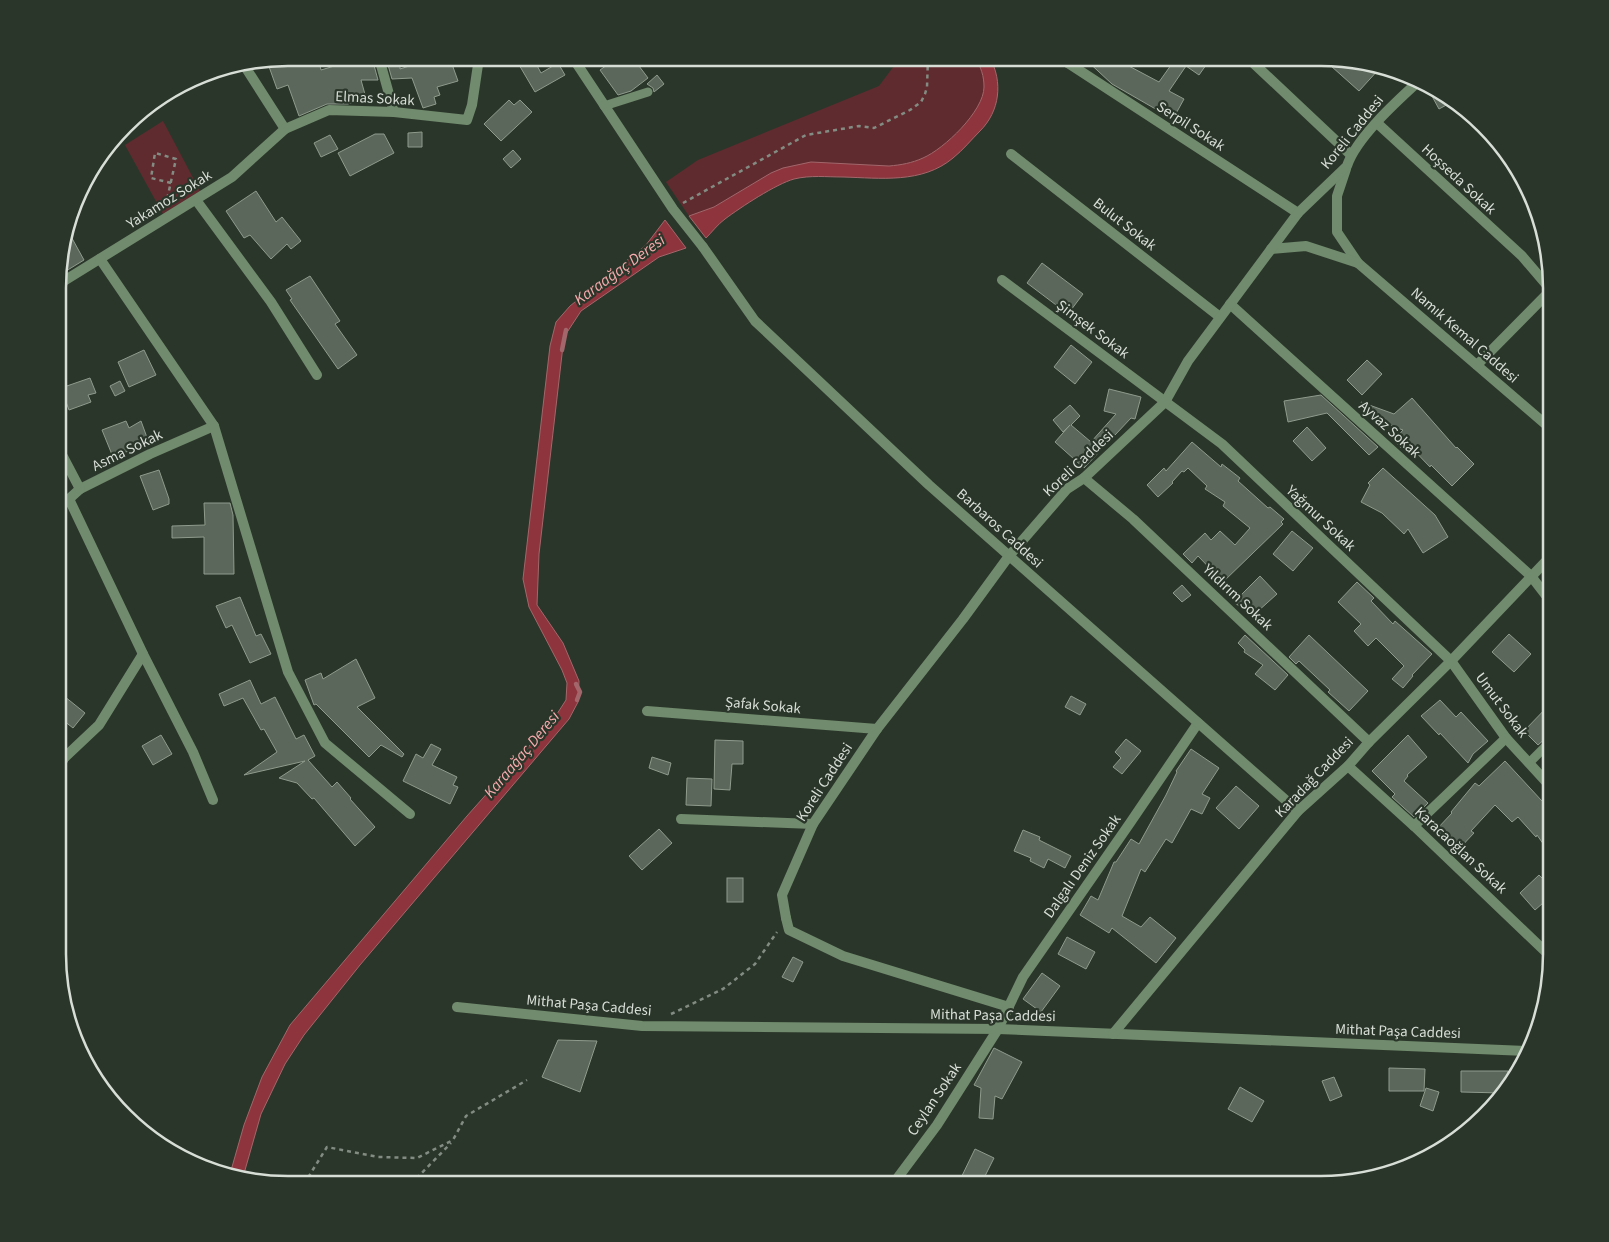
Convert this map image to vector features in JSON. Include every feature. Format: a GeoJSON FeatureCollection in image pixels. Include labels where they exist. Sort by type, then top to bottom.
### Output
{"type":"FeatureCollection","features":[{"type":"Feature","properties":{"kind":"street"},"geometry":{"type":"LineString","coordinates":[[381,66],[394,112]]}},
{"type":"Feature","properties":{"kind":"street","name":"Elmas Sokak"},"geometry":{"type":"LineString","coordinates":[[285,129],[329,110],[394,112],[467,120],[472,105],[478,66]]}},
{"type":"Feature","properties":{"kind":"street","name":"Barbaros Caddesi"},"geometry":{"type":"LineString","coordinates":[[578,66],[675,213],[703,248],[754,321],[929,485],[1298,811]]}},
{"type":"Feature","properties":{"kind":"street","name":"Serpil Sokak"},"geometry":{"type":"LineString","coordinates":[[1078,66],[1298,213]]}},
{"type":"Feature","properties":{"kind":"street"},"geometry":{"type":"LineString","coordinates":[[1256,66],[1349,161],[1337,196],[1337,232],[1358,263]]}},
{"type":"Feature","properties":{"kind":"street"},"geometry":{"type":"LineString","coordinates":[[248,70],[285,129]]}},
{"type":"Feature","properties":{"kind":"street","name":"Koreli Caddesi"},"geometry":{"type":"LineString","coordinates":[[786,918],[782,895],[813,824],[877,729],[963,619],[1009,556],[1067,489],[1084,478],[1166,402],[1188,361],[1298,213],[1349,161],[1390,106],[1413,86]]}},
{"type":"Feature","properties":{"kind":"street","name":"Hoşseda Sokak"},"geometry":{"type":"LineString","coordinates":[[1376,123],[1522,256],[1542,279]]}},
{"type":"Feature","properties":{"kind":"street","name":"Yakamoz Sokak"},"geometry":{"type":"LineString","coordinates":[[67,280],[232,178],[285,129]]}},
{"type":"Feature","properties":{"kind":"street","name":"Bulut Sokak"},"geometry":{"type":"LineString","coordinates":[[1012,154],[1220,317]]}},
{"type":"Feature","properties":{"kind":"street"},"geometry":{"type":"LineString","coordinates":[[196,200],[271,302],[317,375]]}},
{"type":"Feature","properties":{"kind":"street"},"geometry":{"type":"LineString","coordinates":[[1271,249],[1306,246],[1358,263]]}},
{"type":"Feature","properties":{"kind":"street"},"geometry":{"type":"LineString","coordinates":[[100,259],[214,426],[288,672],[325,743],[410,814]]}},
{"type":"Feature","properties":{"kind":"street","name":"Namık Kemal Caddesi"},"geometry":{"type":"LineString","coordinates":[[1358,263],[1543,422]]}},
{"type":"Feature","properties":{"kind":"street","name":"Şimşek Sokak"},"geometry":{"type":"LineString","coordinates":[[1002,280],[1166,402]]}},
{"type":"Feature","properties":{"kind":"street"},"geometry":{"type":"LineString","coordinates":[[1477,365],[1543,299]]}},
{"type":"Feature","properties":{"kind":"street","name":"Ayvaz Sokak"},"geometry":{"type":"LineString","coordinates":[[1230,304],[1531,576],[1543,592]]}},
{"type":"Feature","properties":{"kind":"street","name":"Yağmur Sokak"},"geometry":{"type":"LineString","coordinates":[[1166,402],[1222,444],[1451,661]]}},
{"type":"Feature","properties":{"kind":"street","name":"Asma Sokak"},"geometry":{"type":"LineString","coordinates":[[66,502],[80,489],[150,454],[214,426]]}},
{"type":"Feature","properties":{"kind":"street"},"geometry":{"type":"LineString","coordinates":[[66,463],[80,489]]}},
{"type":"Feature","properties":{"kind":"street","name":"Yıldırım Sokak"},"geometry":{"type":"LineString","coordinates":[[1084,478],[1133,519],[1369,742]]}},
{"type":"Feature","properties":{"kind":"street"},"geometry":{"type":"LineString","coordinates":[[69,499],[143,654],[193,752],[213,800]]}},
{"type":"Feature","properties":{"kind":"street","name":"Karadağ Caddesi"},"geometry":{"type":"LineString","coordinates":[[1113,1034],[1298,811],[1348,766],[1369,742],[1451,661],[1543,564]]}},
{"type":"Feature","properties":{"kind":"street"},"geometry":{"type":"LineString","coordinates":[[66,754],[99,726],[143,654]]}},
{"type":"Feature","properties":{"kind":"street","name":"Umut Sokak"},"geometry":{"type":"LineString","coordinates":[[1451,661],[1506,738],[1543,779]]}},
{"type":"Feature","properties":{"kind":"street","name":"Şafak Sokak"},"geometry":{"type":"LineString","coordinates":[[648,711],[877,729]]}},
{"type":"Feature","properties":{"kind":"street","name":"Dalgalı Deniz Sokak"},"geometry":{"type":"LineString","coordinates":[[998,1029],[1023,977],[1198,723]]}},
{"type":"Feature","properties":{"kind":"street"},"geometry":{"type":"LineString","coordinates":[[1414,826],[1506,738]]}},
{"type":"Feature","properties":{"kind":"street","name":"Karacaoğlan Sokak"},"geometry":{"type":"LineString","coordinates":[[1348,766],[1543,949]]}},
{"type":"Feature","properties":{"kind":"street"},"geometry":{"type":"LineString","coordinates":[[681,819],[813,824]]}},
{"type":"Feature","properties":{"kind":"street"},"geometry":{"type":"LineString","coordinates":[[786,918],[789,930],[843,956],[1009,1007]]}},
{"type":"Feature","properties":{"kind":"street","name":"Mithat Paşa Caddesi"},"geometry":{"type":"LineString","coordinates":[[457,1007],[642,1026],[998,1029],[1521,1051]]}},
{"type":"Feature","properties":{"kind":"street","name":"Ceylan Sokak"},"geometry":{"type":"LineString","coordinates":[[899,1176],[937,1125],[998,1029]]}},
{"type":"Feature","properties":{"kind":"lane"},"geometry":{"type":"LineString","coordinates":[[604,106],[648,92]]}},
{"type":"Feature","properties":{"kind":"lane"},"geometry":{"type":"LineString","coordinates":[[1529,763],[1543,749]]}},
{"type":"Feature","properties":{"kind":"path"},"geometry":{"type":"LineString","coordinates":[[675,213],[806,135],[859,126],[874,128],[910,110],[921,102],[925,94],[928,66]]}},
{"type":"Feature","properties":{"kind":"path"},"geometry":{"type":"LineString","coordinates":[[171,183],[151,178],[156,153],[176,159],[171,183],[168,195],[183,208]]}},
{"type":"Feature","properties":{"kind":"path"},"geometry":{"type":"LineString","coordinates":[[666,1016],[723,989],[755,964],[786,918]]}},
{"type":"Feature","properties":{"kind":"path"},"geometry":{"type":"LineString","coordinates":[[419,1176],[453,1140],[466,1116],[527,1080]]}},
{"type":"Feature","properties":{"kind":"path"},"geometry":{"type":"LineString","coordinates":[[309,1176],[327,1147],[378,1157],[417,1158],[453,1140]]}},
{"type":"Feature","properties":{"kind":"shaded area"},"geometry":{"type":"Polygon","coordinates":[[[894,66],[979,66],[983,75],[984,87],[977,107],[952,138],[932,153],[906,164],[889,166],[811,162],[771,173],[714,207],[689,216],[666,182],[698,160],[879,86],[894,66]]]}},
{"type":"Feature","properties":{"kind":"shaded area"},"geometry":{"type":"Polygon","coordinates":[[[163,121],[200,191],[163,214],[125,145],[163,121]]]}},
{"type":"Feature","properties":{"kind":"water"},"geometry":{"type":"Polygon","coordinates":[[[979,66],[994,66],[997,77],[997,96],[992,115],[980,131],[957,155],[941,166],[928,172],[900,178],[819,176],[794,179],[768,191],[740,208],[722,221],[706,238],[689,216],[714,207],[771,173],[783,168],[811,162],[893,166],[923,158],[952,138],[977,107],[984,87],[979,66]]]}},
{"type":"Feature","properties":{"kind":"water"},"geometry":{"type":"Polygon","coordinates":[[[665,220],[686,248],[659,257],[581,311],[564,337],[539,554],[537,605],[563,643],[579,681],[578,702],[569,719],[360,965],[304,1035],[285,1064],[261,1114],[245,1171],[232,1168],[244,1125],[262,1077],[290,1025],[467,816],[555,717],[566,700],[567,683],[529,607],[523,579],[550,346],[556,322],[570,306],[646,245],[665,220]]]}},
{"type":"Feature","properties":{"kind":"building"},"geometry":{"type":"Polygon","coordinates":[[[320,66],[321,70],[334,66],[374,66],[378,80],[361,80],[366,98],[348,104],[327,104],[299,116],[288,85],[277,89],[269,67],[320,66]]]}},
{"type":"Feature","properties":{"kind":"building"},"geometry":{"type":"Polygon","coordinates":[[[388,66],[400,66],[400,69],[409,66],[456,66],[453,67],[458,81],[437,87],[440,95],[434,97],[436,104],[423,108],[412,78],[392,79],[388,66]]]}},
{"type":"Feature","properties":{"kind":"building"},"geometry":{"type":"Polygon","coordinates":[[[520,66],[537,66],[541,73],[553,66],[560,66],[565,75],[535,92],[520,66]]]}},
{"type":"Feature","properties":{"kind":"building"},"geometry":{"type":"Polygon","coordinates":[[[606,66],[639,66],[648,78],[631,91],[618,95],[600,70],[606,66]]]}},
{"type":"Feature","properties":{"kind":"building"},"geometry":{"type":"Polygon","coordinates":[[[1093,66],[1129,66],[1159,82],[1170,66],[1186,66],[1169,91],[1184,99],[1173,119],[1112,84],[1093,66]]]}},
{"type":"Feature","properties":{"kind":"building"},"geometry":{"type":"Polygon","coordinates":[[[1186,66],[1205,66],[1199,75],[1186,66]]]}},
{"type":"Feature","properties":{"kind":"building"},"geometry":{"type":"Polygon","coordinates":[[[1332,67],[1350,68],[1375,73],[1359,91],[1332,67]]]}},
{"type":"Feature","properties":{"kind":"building"},"geometry":{"type":"Polygon","coordinates":[[[657,75],[664,84],[654,92],[653,88],[647,84],[657,75]]]}},
{"type":"Feature","properties":{"kind":"building"},"geometry":{"type":"Polygon","coordinates":[[[1432,96],[1446,105],[1439,109],[1432,96]]]}},
{"type":"Feature","properties":{"kind":"building"},"geometry":{"type":"Polygon","coordinates":[[[509,100],[514,105],[520,100],[532,112],[501,141],[484,124],[509,100]]]}},
{"type":"Feature","properties":{"kind":"building"},"geometry":{"type":"Polygon","coordinates":[[[422,132],[422,147],[408,147],[408,133],[422,132]]]}},
{"type":"Feature","properties":{"kind":"building"},"geometry":{"type":"Polygon","coordinates":[[[375,134],[384,134],[394,153],[350,176],[338,153],[375,134]]]}},
{"type":"Feature","properties":{"kind":"building"},"geometry":{"type":"Polygon","coordinates":[[[330,135],[338,149],[321,157],[314,143],[330,135]]]}},
{"type":"Feature","properties":{"kind":"building"},"geometry":{"type":"Polygon","coordinates":[[[513,150],[521,159],[511,168],[503,159],[513,150]]]}},
{"type":"Feature","properties":{"kind":"building"},"geometry":{"type":"Polygon","coordinates":[[[256,191],[276,222],[282,217],[301,241],[291,249],[287,244],[271,259],[250,235],[244,238],[226,211],[256,191]]]}},
{"type":"Feature","properties":{"kind":"building"},"geometry":{"type":"Polygon","coordinates":[[[72,239],[84,260],[67,270],[72,239]]]}},
{"type":"Feature","properties":{"kind":"building"},"geometry":{"type":"Polygon","coordinates":[[[1042,263],[1083,294],[1068,314],[1027,283],[1042,263]]]}},
{"type":"Feature","properties":{"kind":"building"},"geometry":{"type":"Polygon","coordinates":[[[310,276],[340,321],[335,324],[357,355],[338,369],[290,300],[292,299],[286,290],[310,276]]]}},
{"type":"Feature","properties":{"kind":"building"},"geometry":{"type":"Polygon","coordinates":[[[1071,345],[1092,362],[1075,384],[1054,367],[1071,345]]]}},
{"type":"Feature","properties":{"kind":"building"},"geometry":{"type":"Polygon","coordinates":[[[144,350],[156,375],[129,387],[118,362],[144,350]]]}},
{"type":"Feature","properties":{"kind":"building"},"geometry":{"type":"Polygon","coordinates":[[[1367,360],[1382,374],[1362,395],[1347,380],[1367,360]]]}},
{"type":"Feature","properties":{"kind":"building"},"geometry":{"type":"Polygon","coordinates":[[[90,378],[96,393],[88,395],[91,402],[69,410],[66,402],[66,386],[90,378]]]}},
{"type":"Feature","properties":{"kind":"building"},"geometry":{"type":"Polygon","coordinates":[[[120,381],[125,391],[115,396],[110,386],[120,381]]]}},
{"type":"Feature","properties":{"kind":"building"},"geometry":{"type":"Polygon","coordinates":[[[1109,389],[1141,397],[1135,419],[1131,418],[1084,468],[1055,442],[1070,425],[1063,432],[1053,420],[1070,405],[1080,416],[1071,425],[1091,442],[1116,414],[1104,411],[1109,389]]]}},
{"type":"Feature","properties":{"kind":"building"},"geometry":{"type":"Polygon","coordinates":[[[1321,395],[1378,447],[1369,455],[1327,413],[1288,422],[1284,401],[1321,395]]]}},
{"type":"Feature","properties":{"kind":"building"},"geometry":{"type":"Polygon","coordinates":[[[1412,398],[1456,448],[1474,464],[1452,486],[1407,443],[1401,448],[1394,440],[1403,430],[1372,419],[1361,402],[1394,414],[1412,398]]]}},
{"type":"Feature","properties":{"kind":"building"},"geometry":{"type":"Polygon","coordinates":[[[126,421],[129,428],[141,421],[149,443],[113,457],[102,430],[126,421]]]}},
{"type":"Feature","properties":{"kind":"building"},"geometry":{"type":"Polygon","coordinates":[[[1307,427],[1326,448],[1312,461],[1293,441],[1307,427]]]}},
{"type":"Feature","properties":{"kind":"building"},"geometry":{"type":"Polygon","coordinates":[[[1192,442],[1221,467],[1222,464],[1240,478],[1238,481],[1268,508],[1270,507],[1284,519],[1281,522],[1283,524],[1223,582],[1198,556],[1192,563],[1183,554],[1205,533],[1211,540],[1220,531],[1235,545],[1250,528],[1223,506],[1225,502],[1205,489],[1207,486],[1188,468],[1184,472],[1182,471],[1173,483],[1158,497],[1147,485],[1164,468],[1166,471],[1192,442]]]}},
{"type":"Feature","properties":{"kind":"building"},"geometry":{"type":"Polygon","coordinates":[[[1383,468],[1435,515],[1448,537],[1423,553],[1408,529],[1404,534],[1382,513],[1361,502],[1370,485],[1368,483],[1383,468]]]}},
{"type":"Feature","properties":{"kind":"building"},"geometry":{"type":"Polygon","coordinates":[[[159,470],[169,504],[153,510],[140,476],[159,470]]]}},
{"type":"Feature","properties":{"kind":"building"},"geometry":{"type":"Polygon","coordinates":[[[204,503],[230,503],[233,515],[234,574],[204,574],[204,537],[172,538],[172,526],[205,525],[204,503]]]}},
{"type":"Feature","properties":{"kind":"building"},"geometry":{"type":"Polygon","coordinates":[[[1292,531],[1313,548],[1293,571],[1273,554],[1292,531]]]}},
{"type":"Feature","properties":{"kind":"building"},"geometry":{"type":"Polygon","coordinates":[[[1260,576],[1277,594],[1257,612],[1254,609],[1250,614],[1235,603],[1260,576]]]}},
{"type":"Feature","properties":{"kind":"building"},"geometry":{"type":"Polygon","coordinates":[[[1357,582],[1374,598],[1371,601],[1393,624],[1395,621],[1432,654],[1412,675],[1403,688],[1392,679],[1404,666],[1376,638],[1368,646],[1354,631],[1361,624],[1338,602],[1357,582]]]}},
{"type":"Feature","properties":{"kind":"building"},"geometry":{"type":"Polygon","coordinates":[[[1182,585],[1191,595],[1182,602],[1173,593],[1182,585]]]}},
{"type":"Feature","properties":{"kind":"building"},"geometry":{"type":"Polygon","coordinates":[[[240,597],[256,636],[261,634],[271,654],[250,663],[232,625],[226,628],[216,606],[240,597]]]}},
{"type":"Feature","properties":{"kind":"building"},"geometry":{"type":"Polygon","coordinates":[[[1509,634],[1531,654],[1514,672],[1492,652],[1509,634]]]}},
{"type":"Feature","properties":{"kind":"building"},"geometry":{"type":"Polygon","coordinates":[[[1245,635],[1288,675],[1275,690],[1255,674],[1263,665],[1244,652],[1245,650],[1238,643],[1245,635]]]}},
{"type":"Feature","properties":{"kind":"building"},"geometry":{"type":"Polygon","coordinates":[[[1309,635],[1368,691],[1349,711],[1299,661],[1296,664],[1289,657],[1309,635]]]}},
{"type":"Feature","properties":{"kind":"building"},"geometry":{"type":"Polygon","coordinates":[[[356,659],[375,698],[357,707],[404,754],[402,757],[381,745],[369,757],[316,704],[314,705],[305,680],[321,673],[323,679],[356,659]]]}},
{"type":"Feature","properties":{"kind":"building"},"geometry":{"type":"Polygon","coordinates":[[[250,680],[261,704],[275,697],[296,739],[304,735],[315,756],[308,760],[332,787],[337,782],[375,827],[355,846],[314,798],[312,799],[297,783],[279,778],[305,761],[244,775],[277,752],[264,729],[261,730],[243,698],[224,706],[219,694],[250,680]]]}},
{"type":"Feature","properties":{"kind":"building"},"geometry":{"type":"Polygon","coordinates":[[[1071,696],[1086,704],[1080,715],[1065,707],[1071,696]]]}},
{"type":"Feature","properties":{"kind":"building"},"geometry":{"type":"Polygon","coordinates":[[[66,698],[85,713],[73,728],[66,722],[66,698]]]}},
{"type":"Feature","properties":{"kind":"building"},"geometry":{"type":"Polygon","coordinates":[[[1440,700],[1456,717],[1461,712],[1488,741],[1473,754],[1468,763],[1421,716],[1440,700]]]}},
{"type":"Feature","properties":{"kind":"building"},"geometry":{"type":"Polygon","coordinates":[[[1543,711],[1543,741],[1538,745],[1524,731],[1543,711]]]}},
{"type":"Feature","properties":{"kind":"building"},"geometry":{"type":"Polygon","coordinates":[[[161,735],[172,754],[153,765],[142,746],[161,735]]]}},
{"type":"Feature","properties":{"kind":"building"},"geometry":{"type":"Polygon","coordinates":[[[1408,735],[1427,757],[1407,775],[1404,781],[1428,803],[1414,817],[1392,797],[1395,794],[1372,771],[1408,735]]]}},
{"type":"Feature","properties":{"kind":"building"},"geometry":{"type":"Polygon","coordinates":[[[1126,739],[1141,751],[1122,774],[1113,767],[1121,758],[1115,752],[1126,739]]]}},
{"type":"Feature","properties":{"kind":"building"},"geometry":{"type":"Polygon","coordinates":[[[715,740],[743,741],[743,764],[732,764],[730,790],[714,789],[715,740]]]}},
{"type":"Feature","properties":{"kind":"building"},"geometry":{"type":"Polygon","coordinates":[[[431,744],[441,749],[432,765],[457,777],[453,785],[458,787],[450,804],[403,781],[416,754],[423,758],[431,744]]]}},
{"type":"Feature","properties":{"kind":"building"},"geometry":{"type":"Polygon","coordinates":[[[1191,749],[1219,768],[1202,794],[1210,798],[1202,814],[1191,809],[1172,843],[1166,839],[1145,872],[1141,869],[1122,916],[1141,927],[1150,917],[1176,938],[1156,963],[1112,928],[1109,933],[1080,915],[1091,896],[1098,900],[1114,862],[1116,862],[1131,839],[1139,844],[1166,795],[1176,771],[1191,749]]]}},
{"type":"Feature","properties":{"kind":"building"},"geometry":{"type":"Polygon","coordinates":[[[652,757],[671,763],[668,775],[649,768],[652,757]]]}},
{"type":"Feature","properties":{"kind":"building"},"geometry":{"type":"Polygon","coordinates":[[[1505,761],[1543,800],[1543,844],[1537,835],[1536,837],[1518,817],[1512,822],[1495,805],[1471,831],[1474,833],[1458,850],[1436,830],[1475,783],[1479,786],[1505,761]]]}},
{"type":"Feature","properties":{"kind":"building"},"geometry":{"type":"Polygon","coordinates":[[[687,778],[712,779],[711,806],[686,805],[687,778]]]}},
{"type":"Feature","properties":{"kind":"building"},"geometry":{"type":"Polygon","coordinates":[[[1236,786],[1259,806],[1239,829],[1216,808],[1236,786]]]}},
{"type":"Feature","properties":{"kind":"building"},"geometry":{"type":"Polygon","coordinates":[[[659,829],[672,843],[642,870],[629,856],[659,829]]]}},
{"type":"Feature","properties":{"kind":"building"},"geometry":{"type":"Polygon","coordinates":[[[1023,830],[1040,837],[1039,840],[1071,856],[1065,868],[1048,859],[1044,868],[1030,861],[1031,858],[1014,851],[1023,830]]]}},
{"type":"Feature","properties":{"kind":"building"},"geometry":{"type":"Polygon","coordinates":[[[1539,875],[1543,879],[1543,903],[1535,910],[1520,893],[1539,875]]]}},
{"type":"Feature","properties":{"kind":"building"},"geometry":{"type":"Polygon","coordinates":[[[727,878],[743,878],[743,902],[727,902],[727,878]]]}},
{"type":"Feature","properties":{"kind":"building"},"geometry":{"type":"Polygon","coordinates":[[[1067,937],[1095,952],[1086,969],[1058,954],[1067,937]]]}},
{"type":"Feature","properties":{"kind":"building"},"geometry":{"type":"Polygon","coordinates":[[[793,957],[803,962],[793,982],[782,977],[793,957]]]}},
{"type":"Feature","properties":{"kind":"building"},"geometry":{"type":"Polygon","coordinates":[[[1042,973],[1060,986],[1041,1012],[1023,999],[1042,973]]]}},
{"type":"Feature","properties":{"kind":"building"},"geometry":{"type":"Polygon","coordinates":[[[558,1040],[597,1041],[580,1092],[542,1077],[558,1040]]]}},
{"type":"Feature","properties":{"kind":"building"},"geometry":{"type":"Polygon","coordinates":[[[994,1048],[1022,1062],[1002,1099],[995,1096],[993,1119],[979,1118],[981,1088],[974,1085],[994,1048]]]}},
{"type":"Feature","properties":{"kind":"building"},"geometry":{"type":"Polygon","coordinates":[[[1389,1068],[1425,1069],[1424,1091],[1389,1091],[1389,1068]]]}},
{"type":"Feature","properties":{"kind":"building"},"geometry":{"type":"Polygon","coordinates":[[[1461,1071],[1508,1071],[1494,1093],[1461,1092],[1461,1071]]]}},
{"type":"Feature","properties":{"kind":"building"},"geometry":{"type":"Polygon","coordinates":[[[1334,1077],[1342,1096],[1330,1101],[1322,1081],[1334,1077]]]}},
{"type":"Feature","properties":{"kind":"building"},"geometry":{"type":"Polygon","coordinates":[[[1240,1087],[1264,1101],[1252,1122],[1228,1109],[1240,1087]]]}},
{"type":"Feature","properties":{"kind":"building"},"geometry":{"type":"Polygon","coordinates":[[[1426,1088],[1439,1092],[1433,1111],[1420,1106],[1426,1088]]]}},
{"type":"Feature","properties":{"kind":"building"},"geometry":{"type":"Polygon","coordinates":[[[975,1149],[994,1158],[985,1176],[962,1176],[975,1149]]]}},
{"type":"Feature","properties":{"kind":"waterway","name":"Karaağaç Deresi"},"geometry":{"type":"LineString","coordinates":[[562,350],[566,330]]}},
{"type":"Feature","properties":{"kind":"waterway","name":"Karaağaç Deresi"},"geometry":{"type":"LineString","coordinates":[[576,684],[580,692],[577,700]]}}]}
